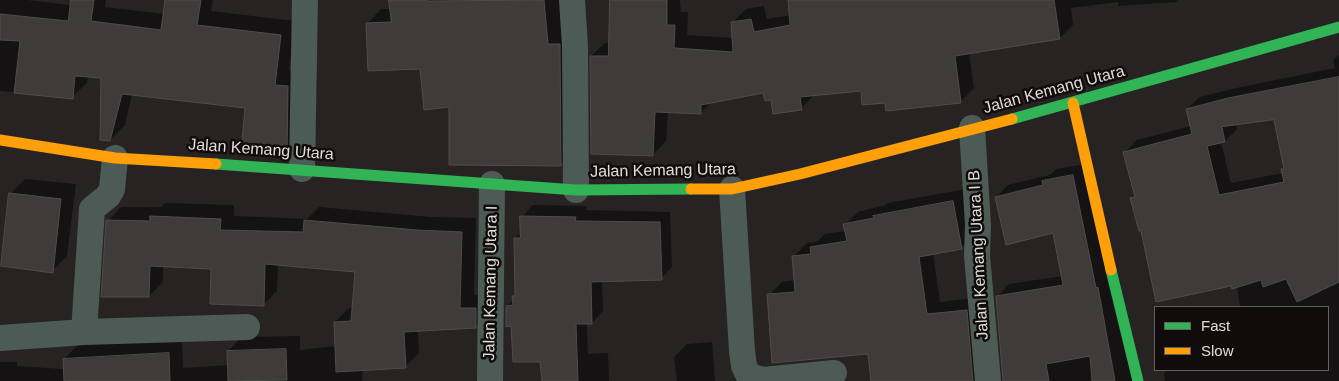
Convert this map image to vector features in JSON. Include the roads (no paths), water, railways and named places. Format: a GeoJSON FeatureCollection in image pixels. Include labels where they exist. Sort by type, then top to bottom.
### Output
{"type":"FeatureCollection","features":[{"type":"Feature","properties":{"kind":"street"},"geometry":{"type":"LineString","coordinates":[[302,169],[305,0]]}},
{"type":"Feature","properties":{"kind":"street"},"geometry":{"type":"LineString","coordinates":[[572,0],[575,46],[576,190]]}},
{"type":"Feature","properties":{"kind":"street","name":"Jalan Kemang Utara"},"geometry":{"type":"LineString","coordinates":[[0,140],[115,158],[302,169],[576,190],[732,188],[800,174],[1074,103],[1339,27]]}},
{"type":"Feature","properties":{"kind":"street"},"geometry":{"type":"LineString","coordinates":[[1074,103],[1099,220],[1138,381]]}},
{"type":"Feature","properties":{"kind":"street","name":"Jalan Kemang Utara I B"},"geometry":{"type":"LineString","coordinates":[[972,128],[978,256],[988,381]]}},
{"type":"Feature","properties":{"kind":"street"},"geometry":{"type":"LineString","coordinates":[[84,332],[92,209],[108,196],[112,189],[115,158]]}},
{"type":"Feature","properties":{"kind":"street","name":"Jalan Kemang Utara I"},"geometry":{"type":"LineString","coordinates":[[483,381],[492,184]]}},
{"type":"Feature","properties":{"kind":"street"},"geometry":{"type":"LineString","coordinates":[[732,188],[742,351],[744,366],[748,376],[763,380],[834,373]]}},
{"type":"Feature","properties":{"kind":"street"},"geometry":{"type":"LineString","coordinates":[[0,338],[84,332],[248,327]]}}]}
